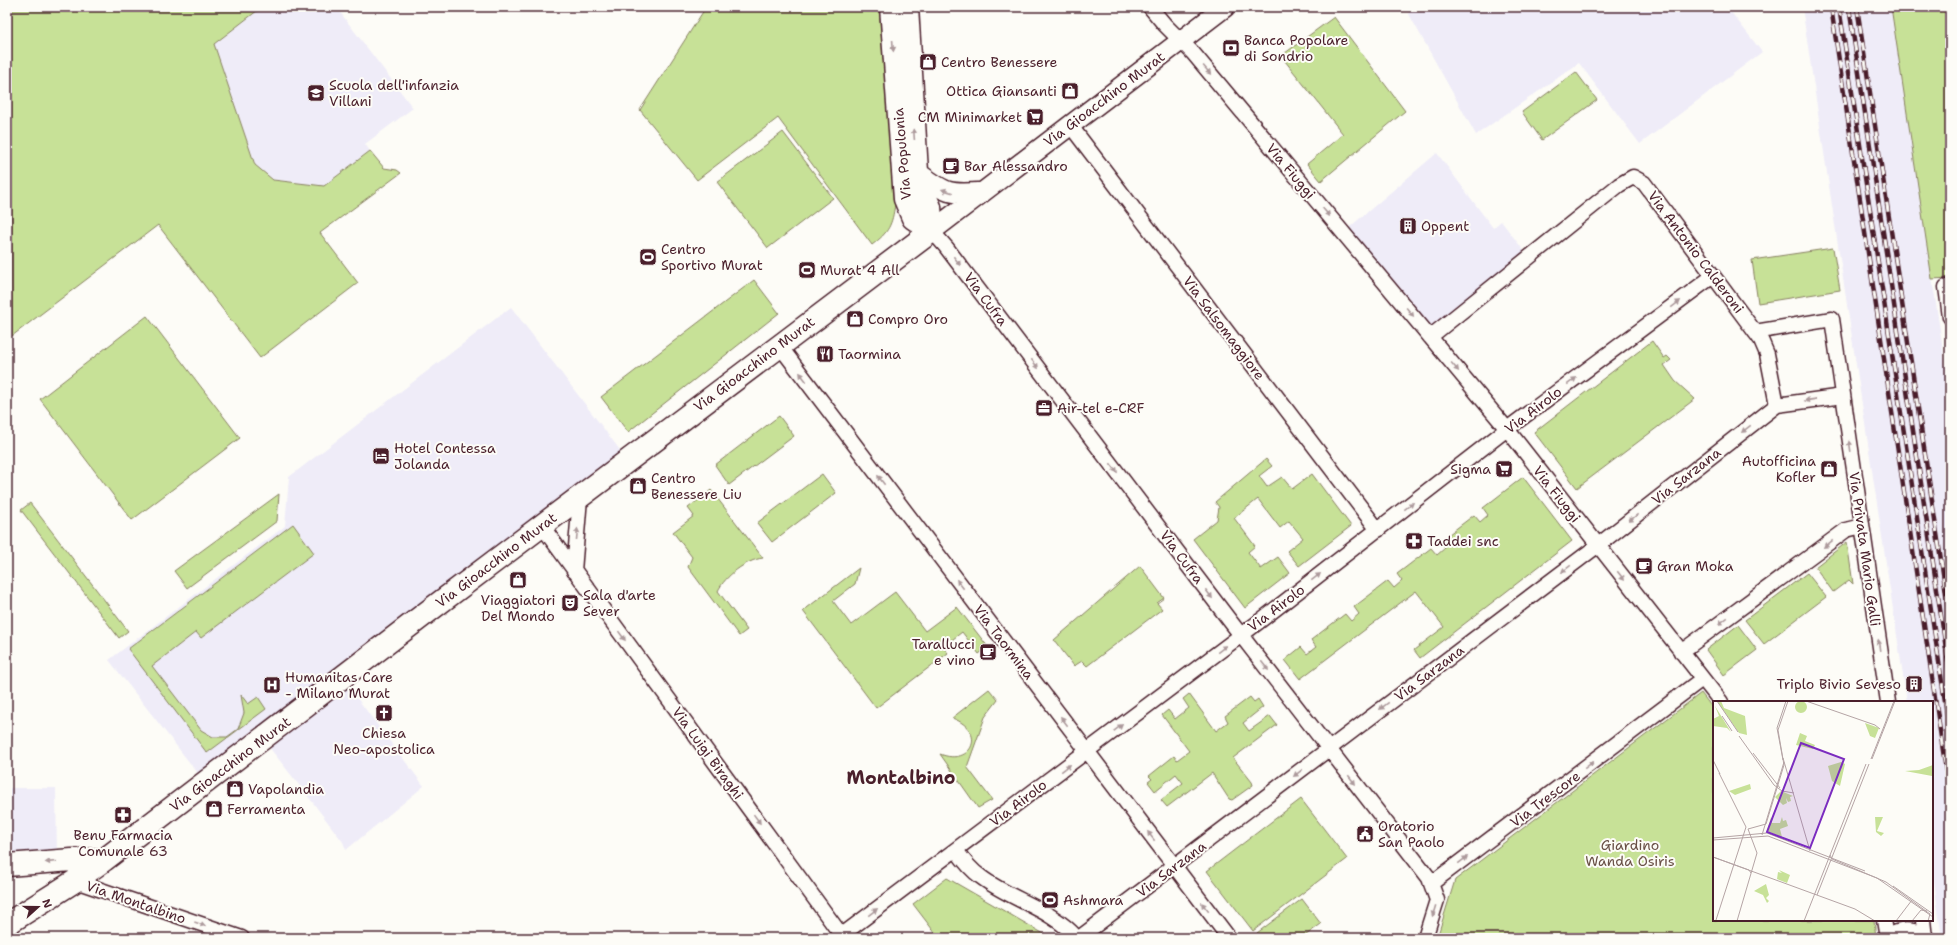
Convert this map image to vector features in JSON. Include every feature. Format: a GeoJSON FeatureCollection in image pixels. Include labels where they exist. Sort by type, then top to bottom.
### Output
{"type":"FeatureCollection","features":[{"type":"Feature","properties":{"kind":"main road","name":"Via Populonia"},"geometry":{"type":"LineString","coordinates":[[891,7],[905,199],[908,211],[913,218],[932,231]]}},
{"type":"Feature","properties":{"kind":"main road","name":"Via Populonia"},"geometry":{"type":"LineString","coordinates":[[907,7],[917,172],[919,183],[930,207],[932,231]]}},
{"type":"Feature","properties":{"kind":"main road","name":"Via Gioacchino Murat"},"geometry":{"type":"LineString","coordinates":[[7,924],[76,881],[104,860],[434,607],[580,498],[779,345],[932,231],[1225,7]]}},
{"type":"Feature","properties":{"kind":"main road"},"geometry":{"type":"LineString","coordinates":[[917,172],[944,191],[960,194],[982,192]]}},
{"type":"Feature","properties":{"kind":"main road"},"geometry":{"type":"LineString","coordinates":[[7,865],[72,860],[104,860]]}},
{"type":"Feature","properties":{"kind":"street","name":"Via Fiuggi"},"geometry":{"type":"LineString","coordinates":[[1150,7],[1198,59],[1507,429],[1597,546],[1720,701]]}},
{"type":"Feature","properties":{"kind":"street","name":"Via Salsomaggiore"},"geometry":{"type":"LineString","coordinates":[[1070,125],[1378,530]]}},
{"type":"Feature","properties":{"kind":"street","name":"Via Antonio Calderoni"},"geometry":{"type":"LineString","coordinates":[[1430,337],[1626,180],[1633,177],[1644,183],[1755,332],[1765,348],[1777,405]]}},
{"type":"Feature","properties":{"kind":"street","name":"Via Cufra"},"geometry":{"type":"LineString","coordinates":[[932,231],[946,247],[1432,884]]}},
{"type":"Feature","properties":{"kind":"street","name":"Via Airolo"},"geometry":{"type":"LineString","coordinates":[[840,937],[1241,635],[1507,429],[1713,276]]}},
{"type":"Feature","properties":{"kind":"street"},"geometry":{"type":"LineString","coordinates":[[1946,287],[1950,317]]}},
{"type":"Feature","properties":{"kind":"street","name":"Via Privata Mario Galli"},"geometry":{"type":"LineString","coordinates":[[1755,332],[1832,319],[1888,701]]}},
{"type":"Feature","properties":{"kind":"street","name":"Via Taormina"},"geometry":{"type":"LineString","coordinates":[[779,345],[1229,938]]}},
{"type":"Feature","properties":{"kind":"street"},"geometry":{"type":"LineString","coordinates":[[1777,405],[1843,396]]}},
{"type":"Feature","properties":{"kind":"street","name":"Via Sarzana"},"geometry":{"type":"LineString","coordinates":[[1078,938],[1174,867],[1597,546],[1777,405]]}},
{"type":"Feature","properties":{"kind":"street"},"geometry":{"type":"LineString","coordinates":[[574,571],[580,498]]}},
{"type":"Feature","properties":{"kind":"street","name":"Via Luigi Biraghi"},"geometry":{"type":"LineString","coordinates":[[542,526],[840,937]]}},
{"type":"Feature","properties":{"kind":"street"},"geometry":{"type":"LineString","coordinates":[[1681,652],[1846,530],[1862,526]]}},
{"type":"Feature","properties":{"kind":"street","name":"Via Trescore"},"geometry":{"type":"LineString","coordinates":[[1432,884],[1702,679]]}},
{"type":"Feature","properties":{"kind":"street"},"geometry":{"type":"LineString","coordinates":[[956,850],[964,862],[981,877],[1062,923],[1078,938]]}},
{"type":"Feature","properties":{"kind":"street","name":"Via Montalbino"},"geometry":{"type":"LineString","coordinates":[[76,881],[242,938]]}},
{"type":"Feature","properties":{"kind":"street"},"geometry":{"type":"LineString","coordinates":[[1425,938],[1437,900],[1432,884]]}},
{"type":"Feature","properties":{"kind":"street"},"geometry":{"type":"LineString","coordinates":[[1884,921],[1887,937],[1897,930],[1910,929],[1925,936]]}},
{"type":"Feature","properties":{"kind":"street"},"geometry":{"type":"LineString","coordinates":[[1922,921],[1925,936]]}},
{"type":"Feature","properties":{"kind":"shaded area","name":"Scuola dell'infanzia Villani"},"geometry":{"type":"Polygon","coordinates":[[[262,7],[336,7],[413,108],[365,144],[370,151],[324,186],[273,180],[255,165],[214,44],[262,7]]]}},
{"type":"Feature","properties":{"kind":"shaded area"},"geometry":{"type":"Polygon","coordinates":[[[1405,7],[1727,7],[1762,52],[1640,144],[1579,63],[1476,135],[1405,7]]]}},
{"type":"Feature","properties":{"kind":"shaded area"},"geometry":{"type":"Polygon","coordinates":[[[1802,7],[1891,7],[1950,396],[1950,938],[1942,938],[1933,876],[1933,701],[1907,701],[1802,7]]]}},
{"type":"Feature","properties":{"kind":"shaded area"},"geometry":{"type":"Polygon","coordinates":[[[1437,153],[1493,228],[1501,221],[1528,256],[1430,333],[1345,231],[1437,153]]]}},
{"type":"Feature","properties":{"kind":"shaded area"},"geometry":{"type":"Polygon","coordinates":[[[511,307],[626,458],[204,781],[109,660],[285,526],[289,477],[511,307]]]}},
{"type":"Feature","properties":{"kind":"shaded area"},"geometry":{"type":"Polygon","coordinates":[[[344,681],[424,786],[346,850],[343,842],[265,742],[344,681]]]}},
{"type":"Feature","properties":{"kind":"shaded area"},"geometry":{"type":"Polygon","coordinates":[[[7,788],[56,788],[57,860],[7,862],[7,788]]]}},
{"type":"Feature","properties":{"kind":"green space"},"geometry":{"type":"Polygon","coordinates":[[[11,7],[262,7],[214,44],[255,165],[273,180],[324,186],[370,151],[384,168],[397,170],[401,173],[320,233],[358,283],[260,358],[158,225],[12,336],[11,7]]]}},
{"type":"Feature","properties":{"kind":"green space"},"geometry":{"type":"Polygon","coordinates":[[[706,7],[879,7],[895,204],[893,217],[889,228],[872,245],[778,118],[697,180],[640,110],[706,7]]]}},
{"type":"Feature","properties":{"kind":"green space"},"geometry":{"type":"Polygon","coordinates":[[[1891,7],[1950,7],[1950,278],[1932,279],[1891,7]]]}},
{"type":"Feature","properties":{"kind":"green space"},"geometry":{"type":"Polygon","coordinates":[[[1334,17],[1405,111],[1321,181],[1307,164],[1343,134],[1281,56],[1334,17]]]}},
{"type":"Feature","properties":{"kind":"green space"},"geometry":{"type":"Polygon","coordinates":[[[1576,72],[1597,100],[1542,140],[1522,112],[1576,72]]]}},
{"type":"Feature","properties":{"kind":"green space"},"geometry":{"type":"Polygon","coordinates":[[[783,132],[833,198],[768,248],[717,182],[783,132]]]}},
{"type":"Feature","properties":{"kind":"green space"},"geometry":{"type":"Polygon","coordinates":[[[1833,248],[1840,290],[1758,303],[1752,260],[1833,248]]]}},
{"type":"Feature","properties":{"kind":"green space"},"geometry":{"type":"Polygon","coordinates":[[[754,280],[779,313],[628,432],[601,397],[754,280]]]}},
{"type":"Feature","properties":{"kind":"green space"},"geometry":{"type":"Polygon","coordinates":[[[147,316],[240,438],[132,520],[40,399],[147,316]]]}},
{"type":"Feature","properties":{"kind":"green space"},"geometry":{"type":"Polygon","coordinates":[[[1652,341],[1664,358],[1667,356],[1671,360],[1664,365],[1675,381],[1695,399],[1577,488],[1534,432],[1652,341]]]}},
{"type":"Feature","properties":{"kind":"green space"},"geometry":{"type":"Polygon","coordinates":[[[779,416],[794,436],[729,485],[715,465],[779,416]]]}},
{"type":"Feature","properties":{"kind":"green space"},"geometry":{"type":"Polygon","coordinates":[[[1266,459],[1272,466],[1259,476],[1267,487],[1282,477],[1292,489],[1312,474],[1351,526],[1299,566],[1287,551],[1303,538],[1289,521],[1280,528],[1258,499],[1234,518],[1255,546],[1248,552],[1261,569],[1278,557],[1290,573],[1245,608],[1193,539],[1217,520],[1219,507],[1215,502],[1266,459]]]}},
{"type":"Feature","properties":{"kind":"green space"},"geometry":{"type":"Polygon","coordinates":[[[822,474],[836,493],[772,542],[757,523],[822,474]]]}},
{"type":"Feature","properties":{"kind":"green space"},"geometry":{"type":"Polygon","coordinates":[[[1523,477],[1572,541],[1420,658],[1414,650],[1444,627],[1416,591],[1300,679],[1285,660],[1301,647],[1307,654],[1316,647],[1311,640],[1345,614],[1351,621],[1359,614],[1354,607],[1388,581],[1394,588],[1402,581],[1397,574],[1431,548],[1437,555],[1445,548],[1440,541],[1474,515],[1480,522],[1488,515],[1483,508],[1523,477]]]}},
{"type":"Feature","properties":{"kind":"green space"},"geometry":{"type":"Polygon","coordinates":[[[711,490],[763,558],[756,559],[743,565],[731,574],[721,585],[718,591],[747,630],[739,636],[688,567],[692,557],[673,532],[694,516],[688,508],[711,490]]]}},
{"type":"Feature","properties":{"kind":"green space"},"geometry":{"type":"Polygon","coordinates":[[[279,494],[277,521],[187,588],[174,571],[279,494]]]}},
{"type":"Feature","properties":{"kind":"green space"},"geometry":{"type":"Polygon","coordinates":[[[30,503],[128,631],[119,638],[21,510],[30,503]]]}},
{"type":"Feature","properties":{"kind":"green space"},"geometry":{"type":"Polygon","coordinates":[[[293,524],[314,553],[201,638],[196,632],[152,666],[201,730],[213,737],[227,737],[238,729],[244,713],[241,695],[248,704],[258,697],[266,709],[207,753],[128,649],[293,524]]]}},
{"type":"Feature","properties":{"kind":"green space"},"geometry":{"type":"Polygon","coordinates":[[[1847,542],[1853,584],[1849,580],[1833,592],[1815,567],[1847,542]]]}},
{"type":"Feature","properties":{"kind":"green space"},"geometry":{"type":"Polygon","coordinates":[[[1140,566],[1164,598],[1157,603],[1162,609],[1087,666],[1082,661],[1074,666],[1054,640],[1140,566]]]}},
{"type":"Feature","properties":{"kind":"green space"},"geometry":{"type":"Polygon","coordinates":[[[859,568],[855,584],[833,601],[851,625],[895,592],[925,631],[957,607],[988,647],[979,654],[962,632],[943,647],[948,653],[876,708],[803,611],[859,568]]]}},
{"type":"Feature","properties":{"kind":"green space"},"geometry":{"type":"Polygon","coordinates":[[[1807,573],[1826,597],[1764,644],[1745,620],[1807,573]]]}},
{"type":"Feature","properties":{"kind":"green space"},"geometry":{"type":"Polygon","coordinates":[[[1738,625],[1757,650],[1724,675],[1706,650],[1738,625]]]}},
{"type":"Feature","properties":{"kind":"green space"},"geometry":{"type":"Polygon","coordinates":[[[989,689],[998,700],[985,717],[967,767],[992,800],[978,808],[940,754],[951,757],[960,756],[967,752],[972,746],[970,731],[963,724],[952,718],[989,689]]]}},
{"type":"Feature","properties":{"kind":"green space","name":"Giardino Wanda Osiris"},"geometry":{"type":"Polygon","coordinates":[[[1701,693],[1713,709],[1713,921],[1874,921],[1876,938],[1437,938],[1455,880],[1701,693]]]}},
{"type":"Feature","properties":{"kind":"green space"},"geometry":{"type":"Polygon","coordinates":[[[1189,694],[1216,731],[1228,722],[1225,716],[1250,697],[1254,702],[1258,699],[1263,707],[1243,723],[1249,731],[1270,716],[1277,725],[1233,758],[1253,785],[1232,800],[1229,799],[1212,773],[1167,807],[1161,800],[1183,783],[1176,774],[1155,791],[1148,782],[1152,779],[1149,776],[1174,756],[1177,760],[1189,751],[1162,715],[1168,710],[1175,719],[1189,708],[1183,699],[1189,694]]]}},
{"type":"Feature","properties":{"kind":"green space"},"geometry":{"type":"Polygon","coordinates":[[[1301,799],[1347,859],[1253,931],[1207,871],[1301,799]]]}},
{"type":"Feature","properties":{"kind":"green space"},"geometry":{"type":"Polygon","coordinates":[[[947,878],[1051,938],[939,938],[913,904],[947,878]]]}},
{"type":"Feature","properties":{"kind":"green space"},"geometry":{"type":"Polygon","coordinates":[[[1302,899],[1321,924],[1302,938],[1261,938],[1257,933],[1302,899]]]}},
{"type":"Feature","properties":{"kind":"railway"},"geometry":{"type":"LineString","coordinates":[[1831,7],[1950,797]]}},
{"type":"Feature","properties":{"kind":"railway"},"geometry":{"type":"LineString","coordinates":[[1839,7],[1950,734]]}},
{"type":"Feature","properties":{"kind":"railway"},"geometry":{"type":"LineString","coordinates":[[1849,7],[1950,675]]}},
{"type":"Feature","properties":{"kind":"railway"},"geometry":{"type":"LineString","coordinates":[[1857,7],[1950,619]]}},
{"type":"Feature","properties":{"kind":"place","name":"Banca Popolare di Sondrio"},"geometry":{"type":"Point","coordinates":[1231,48]}},
{"type":"Feature","properties":{"kind":"place","name":"Centro Benessere"},"geometry":{"type":"Point","coordinates":[928,62]}},
{"type":"Feature","properties":{"kind":"place","name":"Ottica Giansanti"},"geometry":{"type":"Point","coordinates":[1070,91]}},
{"type":"Feature","properties":{"kind":"place","name":"Scuola dell'infanzia Villani"},"geometry":{"type":"Point","coordinates":[316,93]}},
{"type":"Feature","properties":{"kind":"place","name":"CM Minimarket"},"geometry":{"type":"Point","coordinates":[1035,117]}},
{"type":"Feature","properties":{"kind":"place","name":"Bar Alessandro"},"geometry":{"type":"Point","coordinates":[951,166]}},
{"type":"Feature","properties":{"kind":"place","name":"Oppent"},"geometry":{"type":"Point","coordinates":[1408,226]}},
{"type":"Feature","properties":{"kind":"place","name":"Centro Sportivo Murat"},"geometry":{"type":"Point","coordinates":[648,257]}},
{"type":"Feature","properties":{"kind":"place","name":"Murat 4 All"},"geometry":{"type":"Point","coordinates":[807,270]}},
{"type":"Feature","properties":{"kind":"place","name":"Compro Oro"},"geometry":{"type":"Point","coordinates":[855,319]}},
{"type":"Feature","properties":{"kind":"place","name":"Taormina"},"geometry":{"type":"Point","coordinates":[825,354]}},
{"type":"Feature","properties":{"kind":"place","name":"Air-tel e-CRF"},"geometry":{"type":"Point","coordinates":[1044,408]}},
{"type":"Feature","properties":{"kind":"place","name":"Hotel Contessa Jolanda"},"geometry":{"type":"Point","coordinates":[381,456]}},
{"type":"Feature","properties":{"kind":"place","name":"Sigma"},"geometry":{"type":"Point","coordinates":[1504,469]}},
{"type":"Feature","properties":{"kind":"place","name":"Autofficina Kofler"},"geometry":{"type":"Point","coordinates":[1829,469]}},
{"type":"Feature","properties":{"kind":"place","name":"Centro Benessere Liu"},"geometry":{"type":"Point","coordinates":[638,486]}},
{"type":"Feature","properties":{"kind":"place","name":"Taddei snc"},"geometry":{"type":"Point","coordinates":[1414,541]}},
{"type":"Feature","properties":{"kind":"place","name":"Gran Moka"},"geometry":{"type":"Point","coordinates":[1644,566]}},
{"type":"Feature","properties":{"kind":"place","name":"Viaggiatori Del Mondo"},"geometry":{"type":"Point","coordinates":[518,580]}},
{"type":"Feature","properties":{"kind":"place","name":"Sala d'arte Sever"},"geometry":{"type":"Point","coordinates":[570,603]}},
{"type":"Feature","properties":{"kind":"place","name":"Tarallucci e vino"},"geometry":{"type":"Point","coordinates":[988,652]}},
{"type":"Feature","properties":{"kind":"place","name":"Triplo Bivio Seveso"},"geometry":{"type":"Point","coordinates":[1914,684]}},
{"type":"Feature","properties":{"kind":"place","name":"Humanitas Care - Milano Murat"},"geometry":{"type":"Point","coordinates":[272,685]}},
{"type":"Feature","properties":{"kind":"place","name":"Chiesa Neo-apostolica"},"geometry":{"type":"Point","coordinates":[384,713]}},
{"type":"Feature","properties":{"kind":"place","name":"Vapolandia"},"geometry":{"type":"Point","coordinates":[235,789]}},
{"type":"Feature","properties":{"kind":"place","name":"Ferramenta"},"geometry":{"type":"Point","coordinates":[214,809]}},
{"type":"Feature","properties":{"kind":"place","name":"Benu Farmacia Comunale 63"},"geometry":{"type":"Point","coordinates":[123,815]}},
{"type":"Feature","properties":{"kind":"place","name":"Oratorio San Paolo"},"geometry":{"type":"Point","coordinates":[1365,834]}},
{"type":"Feature","properties":{"kind":"place","name":"Ashmara"},"geometry":{"type":"Point","coordinates":[1050,900]}},
{"type":"Feature","properties":{"kind":"district","name":"Montalbino"},"geometry":{"type":"Point","coordinates":[901,778]}}]}
